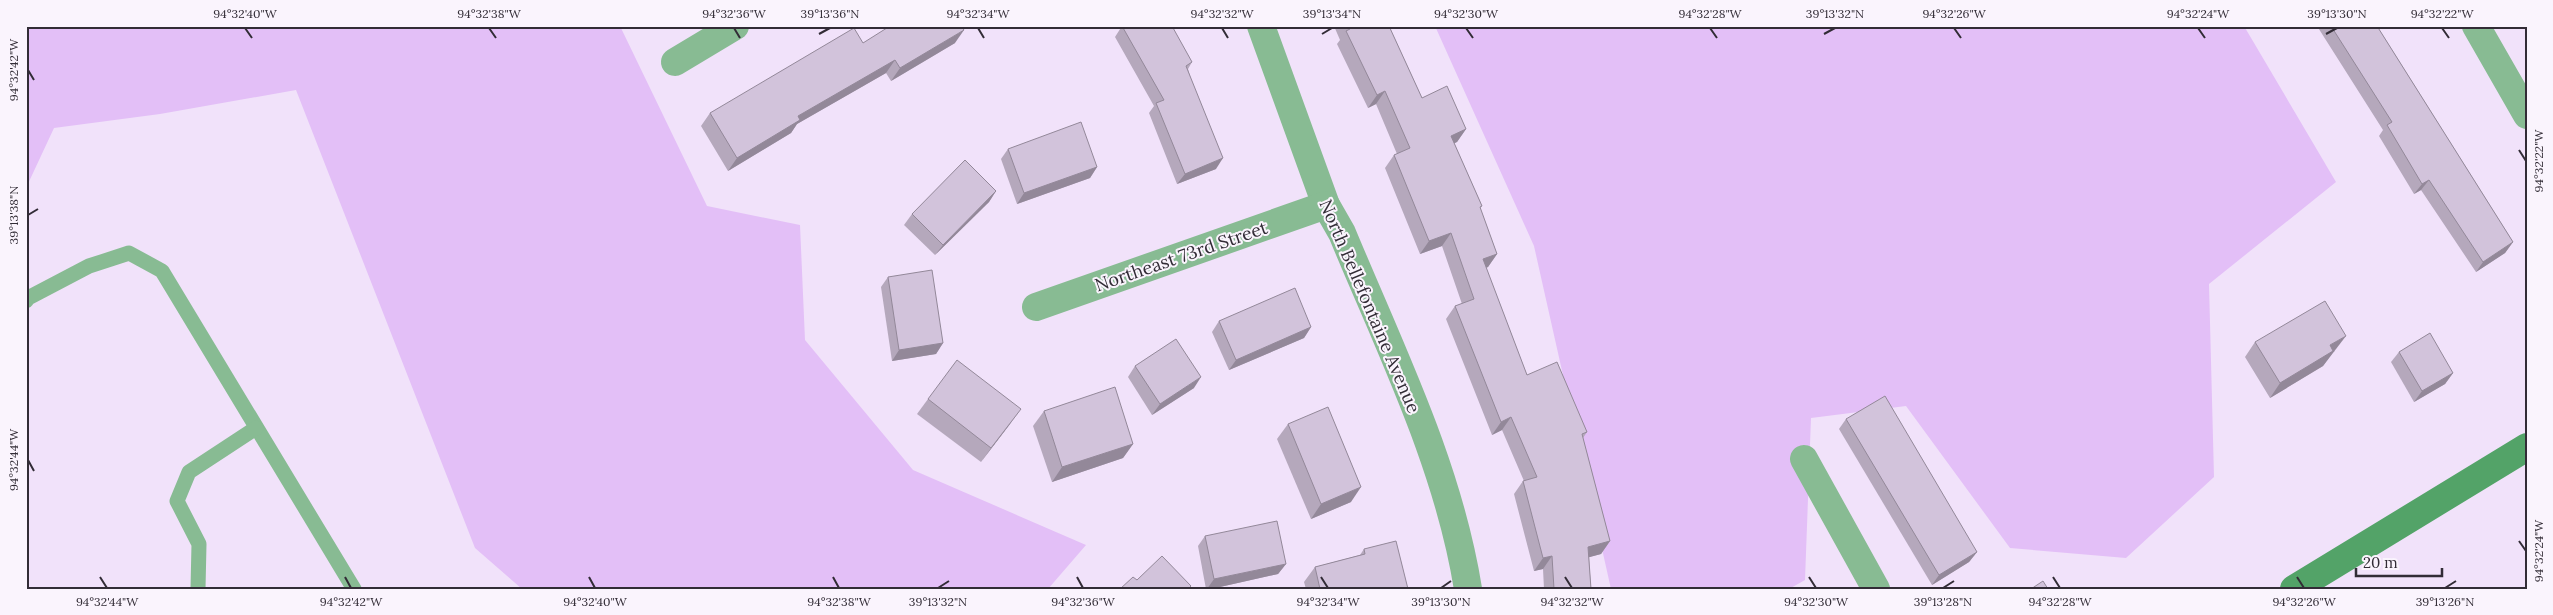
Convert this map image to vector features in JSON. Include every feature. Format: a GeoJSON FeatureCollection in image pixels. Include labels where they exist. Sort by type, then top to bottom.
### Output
{"type":"FeatureCollection","features":[{"type":"Feature","properties":{"kind":"main road"},"geometry":{"type":"LineString","coordinates":[[2294,589],[2527,447]]}},
{"type":"Feature","properties":{"kind":"street"},"geometry":{"type":"LineString","coordinates":[[675,62],[735,26]]}},
{"type":"Feature","properties":{"kind":"street","name":"North Bellefontaine Avenue"},"geometry":{"type":"LineString","coordinates":[[1261,26],[1326,205],[1342,233],[1435,457],[1463,557],[1468,589]]}},
{"type":"Feature","properties":{"kind":"street"},"geometry":{"type":"LineString","coordinates":[[2476,26],[2527,115]]}},
{"type":"Feature","properties":{"kind":"street","name":"Northeast 73rd Street"},"geometry":{"type":"LineString","coordinates":[[1036,307],[1326,205]]}},
{"type":"Feature","properties":{"kind":"street"},"geometry":{"type":"LineString","coordinates":[[1804,460],[1876,589]]}},
{"type":"Feature","properties":{"kind":"lane"},"geometry":{"type":"LineString","coordinates":[[26,301],[28,298],[89,266],[129,253],[162,271],[354,589]]}},
{"type":"Feature","properties":{"kind":"lane"},"geometry":{"type":"LineString","coordinates":[[198,589],[199,544],[177,501],[189,472],[256,428]]}},
{"type":"Feature","properties":{"kind":"shaded area"},"geometry":{"type":"Polygon","coordinates":[[[26,26],[620,26],[707,206],[800,225],[805,340],[913,470],[1086,545],[1048,589],[522,589],[475,548],[296,90],[160,114],[54,128],[26,188],[26,26]]]}},
{"type":"Feature","properties":{"kind":"shaded area"},"geometry":{"type":"Polygon","coordinates":[[[1435,26],[2244,26],[2336,182],[2209,284],[2214,477],[2126,558],[2010,548],[1906,406],[1811,418],[1805,580],[1789,589],[1611,589],[1534,246],[1435,26]]]}},
{"type":"Feature","properties":{"kind":"building"},"geometry":{"type":"Polygon","coordinates":[[[890,26],[961,26],[964,30],[900,68],[895,60],[798,116],[800,120],[737,158],[710,113],[854,28],[863,43],[890,26]]]}},
{"type":"Feature","properties":{"kind":"building"},"geometry":{"type":"Polygon","coordinates":[[[1122,26],[1172,26],[1192,62],[1186,66],[1223,158],[1185,174],[1156,103],[1164,100],[1122,26]]]}},
{"type":"Feature","properties":{"kind":"building"},"geometry":{"type":"Polygon","coordinates":[[[1349,26],[1389,26],[1422,98],[1447,86],[1466,129],[1451,136],[1482,206],[1480,207],[1497,254],[1483,259],[1527,375],[1557,362],[1587,432],[1582,434],[1610,541],[1588,547],[1591,589],[1554,589],[1552,556],[1543,558],[1523,481],[1537,477],[1511,417],[1501,422],[1455,306],[1474,299],[1451,233],[1429,241],[1394,155],[1410,148],[1385,91],[1377,95],[1346,31],[1350,29],[1349,26]]]}},
{"type":"Feature","properties":{"kind":"building"},"geometry":{"type":"Polygon","coordinates":[[[2331,26],[2377,26],[2513,242],[2483,262],[2429,180],[2422,184],[2387,125],[2392,122],[2331,26]]]}},
{"type":"Feature","properties":{"kind":"building"},"geometry":{"type":"Polygon","coordinates":[[[1081,122],[1097,167],[1024,193],[1008,149],[1081,122]]]}},
{"type":"Feature","properties":{"kind":"building"},"geometry":{"type":"Polygon","coordinates":[[[965,160],[996,191],[943,245],[912,214],[965,160]]]}},
{"type":"Feature","properties":{"kind":"building"},"geometry":{"type":"Polygon","coordinates":[[[932,270],[943,343],[899,350],[888,277],[932,270]]]}},
{"type":"Feature","properties":{"kind":"building"},"geometry":{"type":"Polygon","coordinates":[[[1295,288],[1311,327],[1236,360],[1219,321],[1295,288]]]}},
{"type":"Feature","properties":{"kind":"building"},"geometry":{"type":"Polygon","coordinates":[[[2325,301],[2346,336],[2330,345],[2333,351],[2280,383],[2255,342],[2325,301]]]}},
{"type":"Feature","properties":{"kind":"building"},"geometry":{"type":"Polygon","coordinates":[[[2430,333],[2453,373],[2422,391],[2399,352],[2430,333]]]}},
{"type":"Feature","properties":{"kind":"building"},"geometry":{"type":"Polygon","coordinates":[[[1176,339],[1201,377],[1160,404],[1135,366],[1176,339]]]}},
{"type":"Feature","properties":{"kind":"building"},"geometry":{"type":"Polygon","coordinates":[[[957,360],[1021,409],[991,448],[928,399],[957,360]]]}},
{"type":"Feature","properties":{"kind":"building"},"geometry":{"type":"Polygon","coordinates":[[[1115,387],[1133,444],[1062,467],[1044,411],[1115,387]]]}},
{"type":"Feature","properties":{"kind":"building"},"geometry":{"type":"Polygon","coordinates":[[[1885,396],[1977,552],[1939,575],[1846,419],[1885,396]]]}},
{"type":"Feature","properties":{"kind":"building"},"geometry":{"type":"Polygon","coordinates":[[[1328,407],[1361,487],[1321,504],[1288,424],[1328,407]]]}},
{"type":"Feature","properties":{"kind":"building"},"geometry":{"type":"Polygon","coordinates":[[[1277,521],[1286,564],[1214,579],[1205,536],[1277,521]]]}},
{"type":"Feature","properties":{"kind":"building"},"geometry":{"type":"Polygon","coordinates":[[[1396,541],[1408,589],[1320,589],[1315,567],[1365,554],[1364,549],[1396,541]]]}},
{"type":"Feature","properties":{"kind":"building"},"geometry":{"type":"Polygon","coordinates":[[[1162,556],[1191,586],[1188,589],[1120,589],[1133,577],[1137,580],[1162,556]]]}},
{"type":"Feature","properties":{"kind":"building"},"geometry":{"type":"Polygon","coordinates":[[[2043,581],[2048,589],[2031,589],[2043,581]]]}}]}
